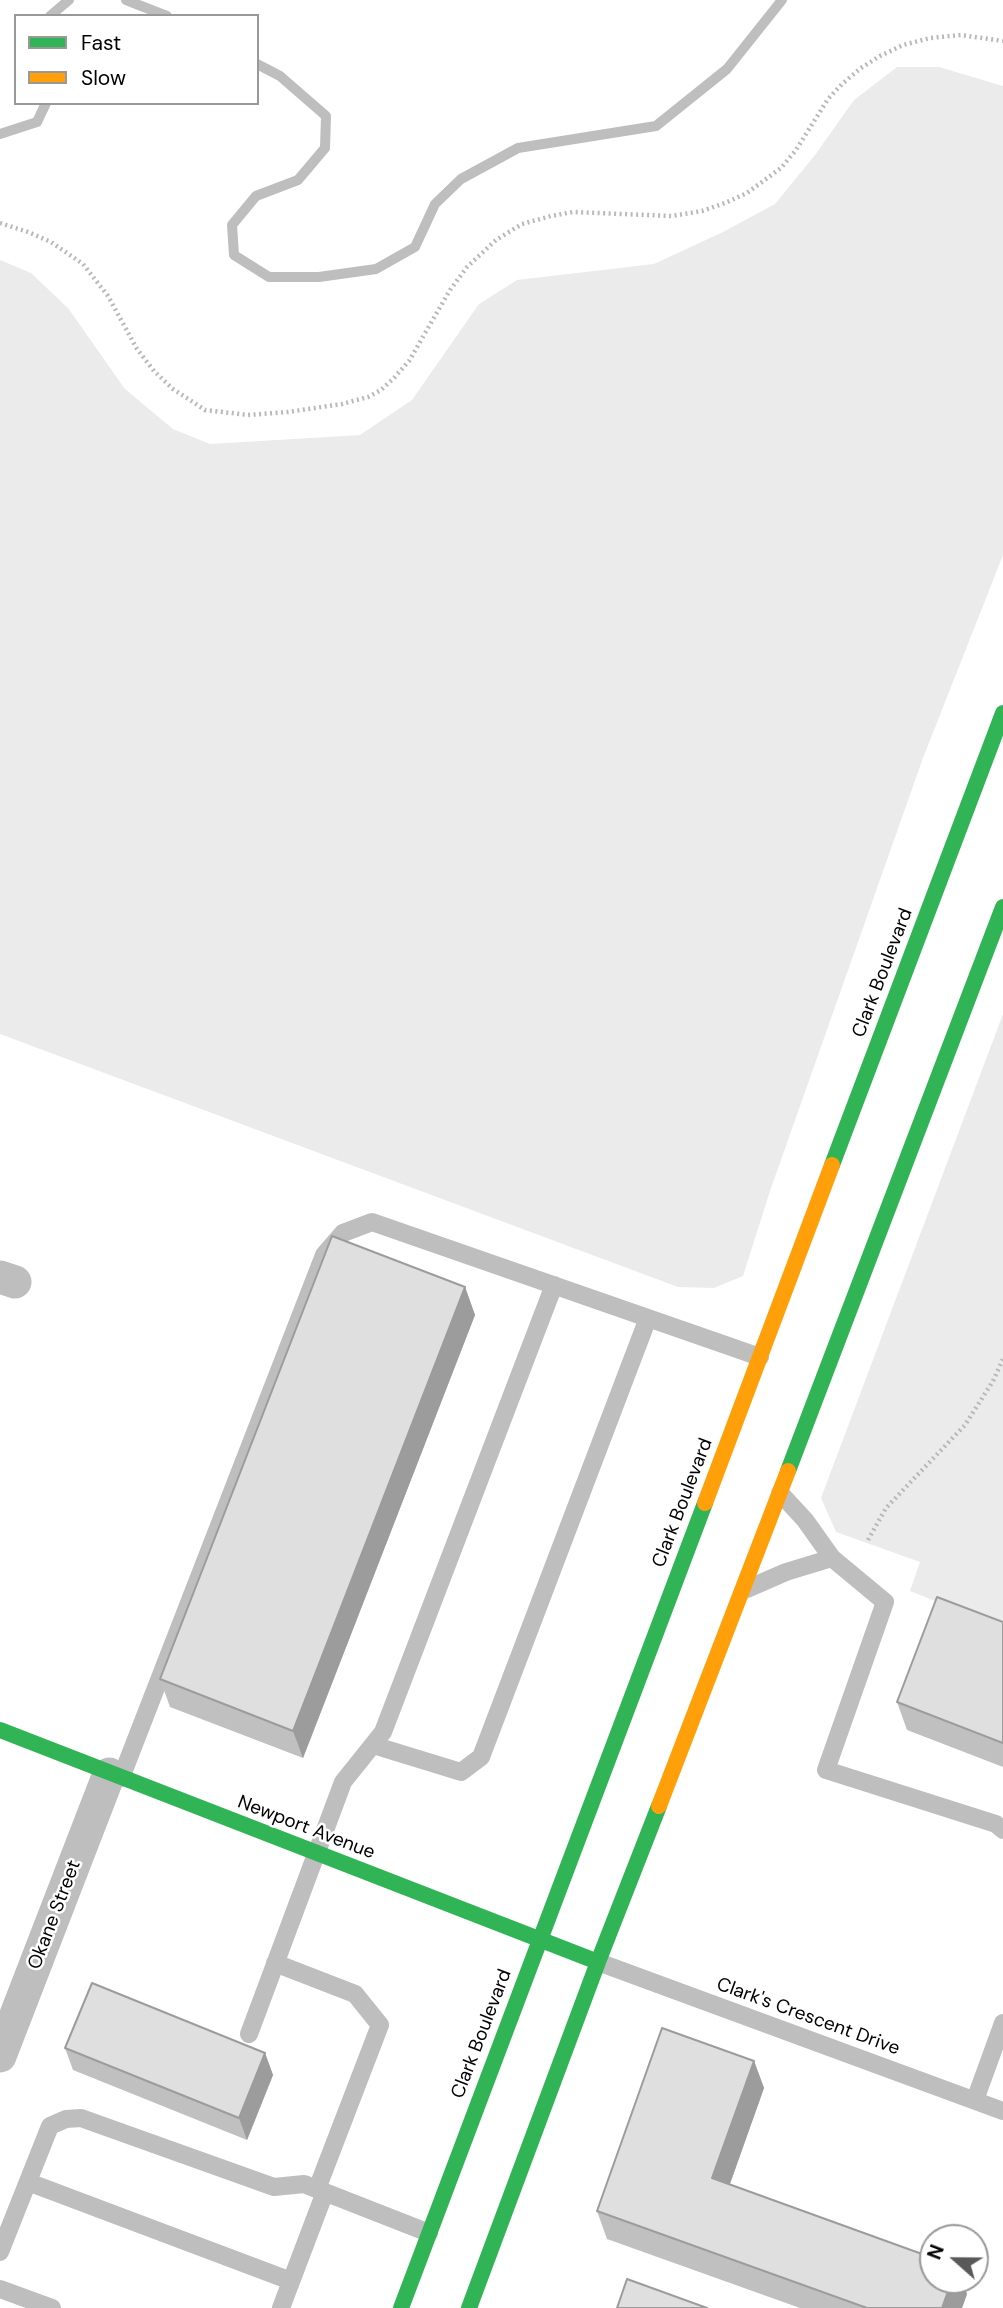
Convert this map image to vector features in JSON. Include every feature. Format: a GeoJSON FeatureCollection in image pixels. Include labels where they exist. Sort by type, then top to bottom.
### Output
{"type":"FeatureCollection","features":[{"type":"Feature","properties":{"kind":"main road","name":"Clark Boulevard"},"geometry":{"type":"LineString","coordinates":[[401,2308],[1003,713]]}},
{"type":"Feature","properties":{"kind":"main road"},"geometry":{"type":"LineString","coordinates":[[468,2308],[1003,907]]}},
{"type":"Feature","properties":{"kind":"main road","name":"Newport Avenue"},"geometry":{"type":"LineString","coordinates":[[0,1730],[598,1962]]}},
{"type":"Feature","properties":{"kind":"street","name":"Okane Street"},"geometry":{"type":"LineString","coordinates":[[0,2056],[115,1776]]}},
{"type":"Feature","properties":{"kind":"lane"},"geometry":{"type":"LineString","coordinates":[[115,1776],[324,1255],[343,1233],[372,1222],[760,1357]]}},
{"type":"Feature","properties":{"kind":"lane"},"geometry":{"type":"LineString","coordinates":[[249,2034],[343,1782],[383,1732],[554,1285]]}},
{"type":"Feature","properties":{"kind":"lane"},"geometry":{"type":"LineString","coordinates":[[373,1745],[461,1772],[481,1757],[648,1318]]}},
{"type":"Feature","properties":{"kind":"lane"},"geometry":{"type":"LineString","coordinates":[[780,1492],[805,1520],[832,1558],[885,1602],[826,1770],[996,1824],[1003,1830]]}},
{"type":"Feature","properties":{"kind":"lane"},"geometry":{"type":"LineString","coordinates":[[743,1590],[786,1572],[832,1558]]}},
{"type":"Feature","properties":{"kind":"lane","name":"Clark's Crescent Drive"},"geometry":{"type":"LineString","coordinates":[[598,1962],[1003,2111]]}},
{"type":"Feature","properties":{"kind":"lane"},"geometry":{"type":"LineString","coordinates":[[275,1963],[355,1994],[380,2025],[281,2308]]}},
{"type":"Feature","properties":{"kind":"lane"},"geometry":{"type":"LineString","coordinates":[[975,2100],[1003,2022]]}},
{"type":"Feature","properties":{"kind":"lane"},"geometry":{"type":"LineString","coordinates":[[0,2252],[50,2126],[66,2119],[81,2118],[274,2188],[304,2184],[429,2233]]}},
{"type":"Feature","properties":{"kind":"lane"},"geometry":{"type":"LineString","coordinates":[[28,2182],[291,2281]]}},
{"type":"Feature","properties":{"kind":"lane"},"geometry":{"type":"LineString","coordinates":[[0,2289],[18,2302],[52,2308]]}},
{"type":"Feature","properties":{"kind":"path"},"geometry":{"type":"LineString","coordinates":[[0,223],[51,242],[83,264],[108,296],[137,349],[154,371],[173,389],[205,410],[248,415],[342,404],[368,397],[394,378],[409,361],[450,290],[467,267],[496,240],[522,224],[573,212],[672,216],[702,211],[725,203],[747,193],[781,167],[796,150],[835,92],[861,68],[880,56],[903,45],[930,38],[961,36],[1003,41]]}},
{"type":"Feature","properties":{"kind":"path"},"geometry":{"type":"LineString","coordinates":[[868,1540],[886,1508],[965,1425],[993,1381],[1003,1359]]}},
{"type":"Feature","properties":{"kind":"shaded area"},"geometry":{"type":"Polygon","coordinates":[[[897,67],[939,67],[1003,86],[1003,555],[923,758],[770,1191],[743,1276],[714,1288],[678,1287],[0,1034],[0,260],[31,273],[68,308],[125,389],[173,429],[210,444],[360,435],[412,400],[479,304],[517,280],[654,264],[775,204],[815,155],[854,100],[897,67]]]}},
{"type":"Feature","properties":{"kind":"shaded area"},"geometry":{"type":"Polygon","coordinates":[[[1003,1014],[1003,1628],[910,1591],[920,1562],[836,1532],[821,1498],[1003,1014]]]}},
{"type":"Feature","properties":{"kind":"building"},"geometry":{"type":"Polygon","coordinates":[[[332,1236],[465,1287],[293,1731],[160,1679],[332,1236]]]}},
{"type":"Feature","properties":{"kind":"building"},"geometry":{"type":"Polygon","coordinates":[[[937,1597],[1003,1622],[1003,1743],[897,1702],[937,1597]]]}},
{"type":"Feature","properties":{"kind":"building"},"geometry":{"type":"Polygon","coordinates":[[[92,1983],[265,2053],[239,2118],[65,2048],[92,1983]]]}},
{"type":"Feature","properties":{"kind":"building"},"geometry":{"type":"Polygon","coordinates":[[[662,2028],[754,2061],[712,2178],[919,2253],[919,2294],[947,2294],[942,2308],[867,2308],[597,2211],[662,2028]]]}},
{"type":"Feature","properties":{"kind":"building"},"geometry":{"type":"Polygon","coordinates":[[[627,2279],[707,2308],[617,2308],[627,2279]]]}},
{"type":"Feature","properties":{"kind":"waterway"},"geometry":{"type":"LineString","coordinates":[[52,14],[69,0]]}},
{"type":"Feature","properties":{"kind":"waterway"},"geometry":{"type":"LineString","coordinates":[[126,0],[162,14]]}},
{"type":"Feature","properties":{"kind":"waterway"},"geometry":{"type":"LineString","coordinates":[[259,65],[280,76],[326,116],[325,148],[298,180],[256,196],[232,225],[234,255],[269,277],[319,277],[376,269],[415,247],[435,204],[461,179],[518,148],[656,126],[727,69],[782,0]]}},
{"type":"Feature","properties":{"kind":"waterway"},"geometry":{"type":"LineString","coordinates":[[0,134],[37,122],[45,105]]}},
{"type":"Feature","properties":{"kind":"traffic: fast"},"geometry":{"type":"LineString","coordinates":[[832,1165],[1003,713]]}},
{"type":"Feature","properties":{"kind":"traffic: fast"},"geometry":{"type":"LineString","coordinates":[[788,1471],[1003,907]]}},
{"type":"Feature","properties":{"kind":"traffic: fast"},"geometry":{"type":"LineString","coordinates":[[401,2308],[705,1503]]}},
{"type":"Feature","properties":{"kind":"traffic: fast"},"geometry":{"type":"LineString","coordinates":[[0,1730],[598,1962]]}},
{"type":"Feature","properties":{"kind":"traffic: fast"},"geometry":{"type":"LineString","coordinates":[[469,2308],[659,1806]]}},
{"type":"Feature","properties":{"kind":"traffic: slow"},"geometry":{"type":"LineString","coordinates":[[705,1503],[832,1165]]}},
{"type":"Feature","properties":{"kind":"traffic: slow"},"geometry":{"type":"LineString","coordinates":[[659,1806],[788,1471]]}}]}
